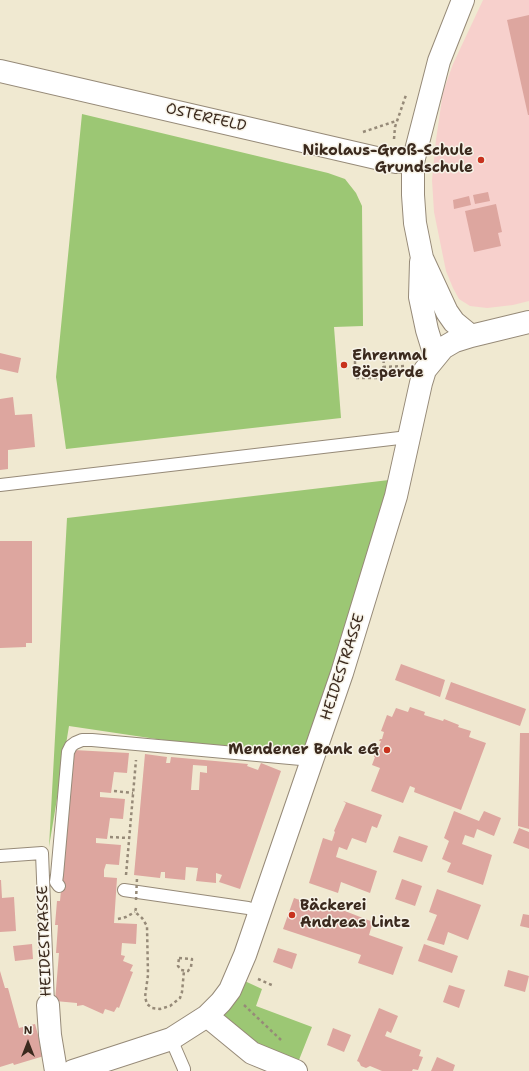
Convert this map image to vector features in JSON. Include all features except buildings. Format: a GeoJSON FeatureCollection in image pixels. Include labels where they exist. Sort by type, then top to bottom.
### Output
{"type":"FeatureCollection","features":[{"type":"Feature","properties":{"kind":"street"},"geometry":{"type":"LineString","coordinates":[[463,0],[439,61],[413,162],[413,195],[415,223],[422,258],[447,312],[454,322],[471,336]]}},
{"type":"Feature","properties":{"kind":"street","name":"OSTERFELD"},"geometry":{"type":"LineString","coordinates":[[0,71],[385,160],[396,162],[413,162]]}},
{"type":"Feature","properties":{"kind":"street"},"geometry":{"type":"LineString","coordinates":[[422,258],[420,297],[427,330],[435,356]]}},
{"type":"Feature","properties":{"kind":"street","name":"HEIDESTRASSE"},"geometry":{"type":"LineString","coordinates":[[73,1071],[171,1039],[207,1016],[221,1002],[230,990],[245,955],[342,673],[396,496],[420,383],[425,370],[443,348],[455,341],[529,322]]}},
{"type":"Feature","properties":{"kind":"street","name":"HEIDESTRASSE"},"geometry":{"type":"LineString","coordinates":[[48,1005],[50,1035],[56,1071]]}},
{"type":"Feature","properties":{"kind":"street"},"geometry":{"type":"LineString","coordinates":[[207,1016],[252,1053],[296,1071]]}},
{"type":"Feature","properties":{"kind":"lane"},"geometry":{"type":"LineString","coordinates":[[0,485],[408,437]]}},
{"type":"Feature","properties":{"kind":"lane"},"geometry":{"type":"LineString","coordinates":[[59,886],[56,882],[56,874],[68,752],[71,746],[82,740],[312,760]]}},
{"type":"Feature","properties":{"kind":"lane","name":"HEIDESTRASSE"},"geometry":{"type":"LineString","coordinates":[[0,856],[42,853],[48,1005]]}},
{"type":"Feature","properties":{"kind":"lane"},"geometry":{"type":"LineString","coordinates":[[124,890],[248,908],[259,913]]}},
{"type":"Feature","properties":{"kind":"lane"},"geometry":{"type":"LineString","coordinates":[[171,1039],[184,1071]]}},
{"type":"Feature","properties":{"kind":"path"},"geometry":{"type":"LineString","coordinates":[[357,134],[397,121]]}},
{"type":"Feature","properties":{"kind":"path"},"geometry":{"type":"LineString","coordinates":[[355,352],[384,353],[384,367],[383,378],[355,378],[355,352]]}},
{"type":"Feature","properties":{"kind":"path"},"geometry":{"type":"LineString","coordinates":[[384,367],[406,365]]}},
{"type":"Feature","properties":{"kind":"path"},"geometry":{"type":"LineString","coordinates":[[124,890],[138,744]]}},
{"type":"Feature","properties":{"kind":"path"},"geometry":{"type":"LineString","coordinates":[[114,791],[133,793]]}},
{"type":"Feature","properties":{"kind":"path"},"geometry":{"type":"LineString","coordinates":[[110,837],[129,838]]}},
{"type":"Feature","properties":{"kind":"path"},"geometry":{"type":"LineString","coordinates":[[135,912],[138,878]]}},
{"type":"Feature","properties":{"kind":"path"},"geometry":{"type":"LineString","coordinates":[[118,919],[135,912]]}},
{"type":"Feature","properties":{"kind":"path"},"geometry":{"type":"LineString","coordinates":[[135,912],[142,918],[146,926],[148,975],[145,997],[147,1004],[152,1008],[160,1009],[170,1006],[180,998],[184,971]]}},
{"type":"Feature","properties":{"kind":"path"},"geometry":{"type":"LineString","coordinates":[[178,958],[192,959],[191,967],[188,971],[184,971],[178,966],[178,958]]}},
{"type":"Feature","properties":{"kind":"path"},"geometry":{"type":"LineString","coordinates":[[230,990],[283,1043]]}},
{"type":"Feature","properties":{"kind":"shaded area","name":"Nikolaus-Groß-Schule Grundschule"},"geometry":{"type":"Polygon","coordinates":[[[483,0],[529,0],[529,301],[513,305],[487,308],[470,306],[459,299],[453,288],[446,271],[434,212],[432,180],[443,92],[453,64],[483,0]]]}},
{"type":"Feature","properties":{"kind":"green space"},"geometry":{"type":"Polygon","coordinates":[[[82,114],[328,173],[345,179],[356,193],[362,206],[363,326],[334,327],[341,418],[66,449],[56,377],[82,114]]]}},
{"type":"Feature","properties":{"kind":"green space"},"geometry":{"type":"Polygon","coordinates":[[[389,480],[304,761],[69,726],[49,847],[67,518],[389,480]]]}},
{"type":"Feature","properties":{"kind":"green space"},"geometry":{"type":"Polygon","coordinates":[[[236,977],[262,989],[256,1006],[312,1027],[295,1070],[207,1016],[236,977]]]}},
{"type":"Feature","properties":{"kind":"place","name":"Nikolaus-Groß-Schule Grundschule"},"geometry":{"type":"Point","coordinates":[481,160]}},
{"type":"Feature","properties":{"kind":"place","name":"Ehrenmal Bösperde"},"geometry":{"type":"Point","coordinates":[344,365]}},
{"type":"Feature","properties":{"kind":"place","name":"Mendener Bank eG"},"geometry":{"type":"Point","coordinates":[387,750]}},
{"type":"Feature","properties":{"kind":"place","name":"Bäckerei Andreas Lintz"},"geometry":{"type":"Point","coordinates":[292,915]}}]}
